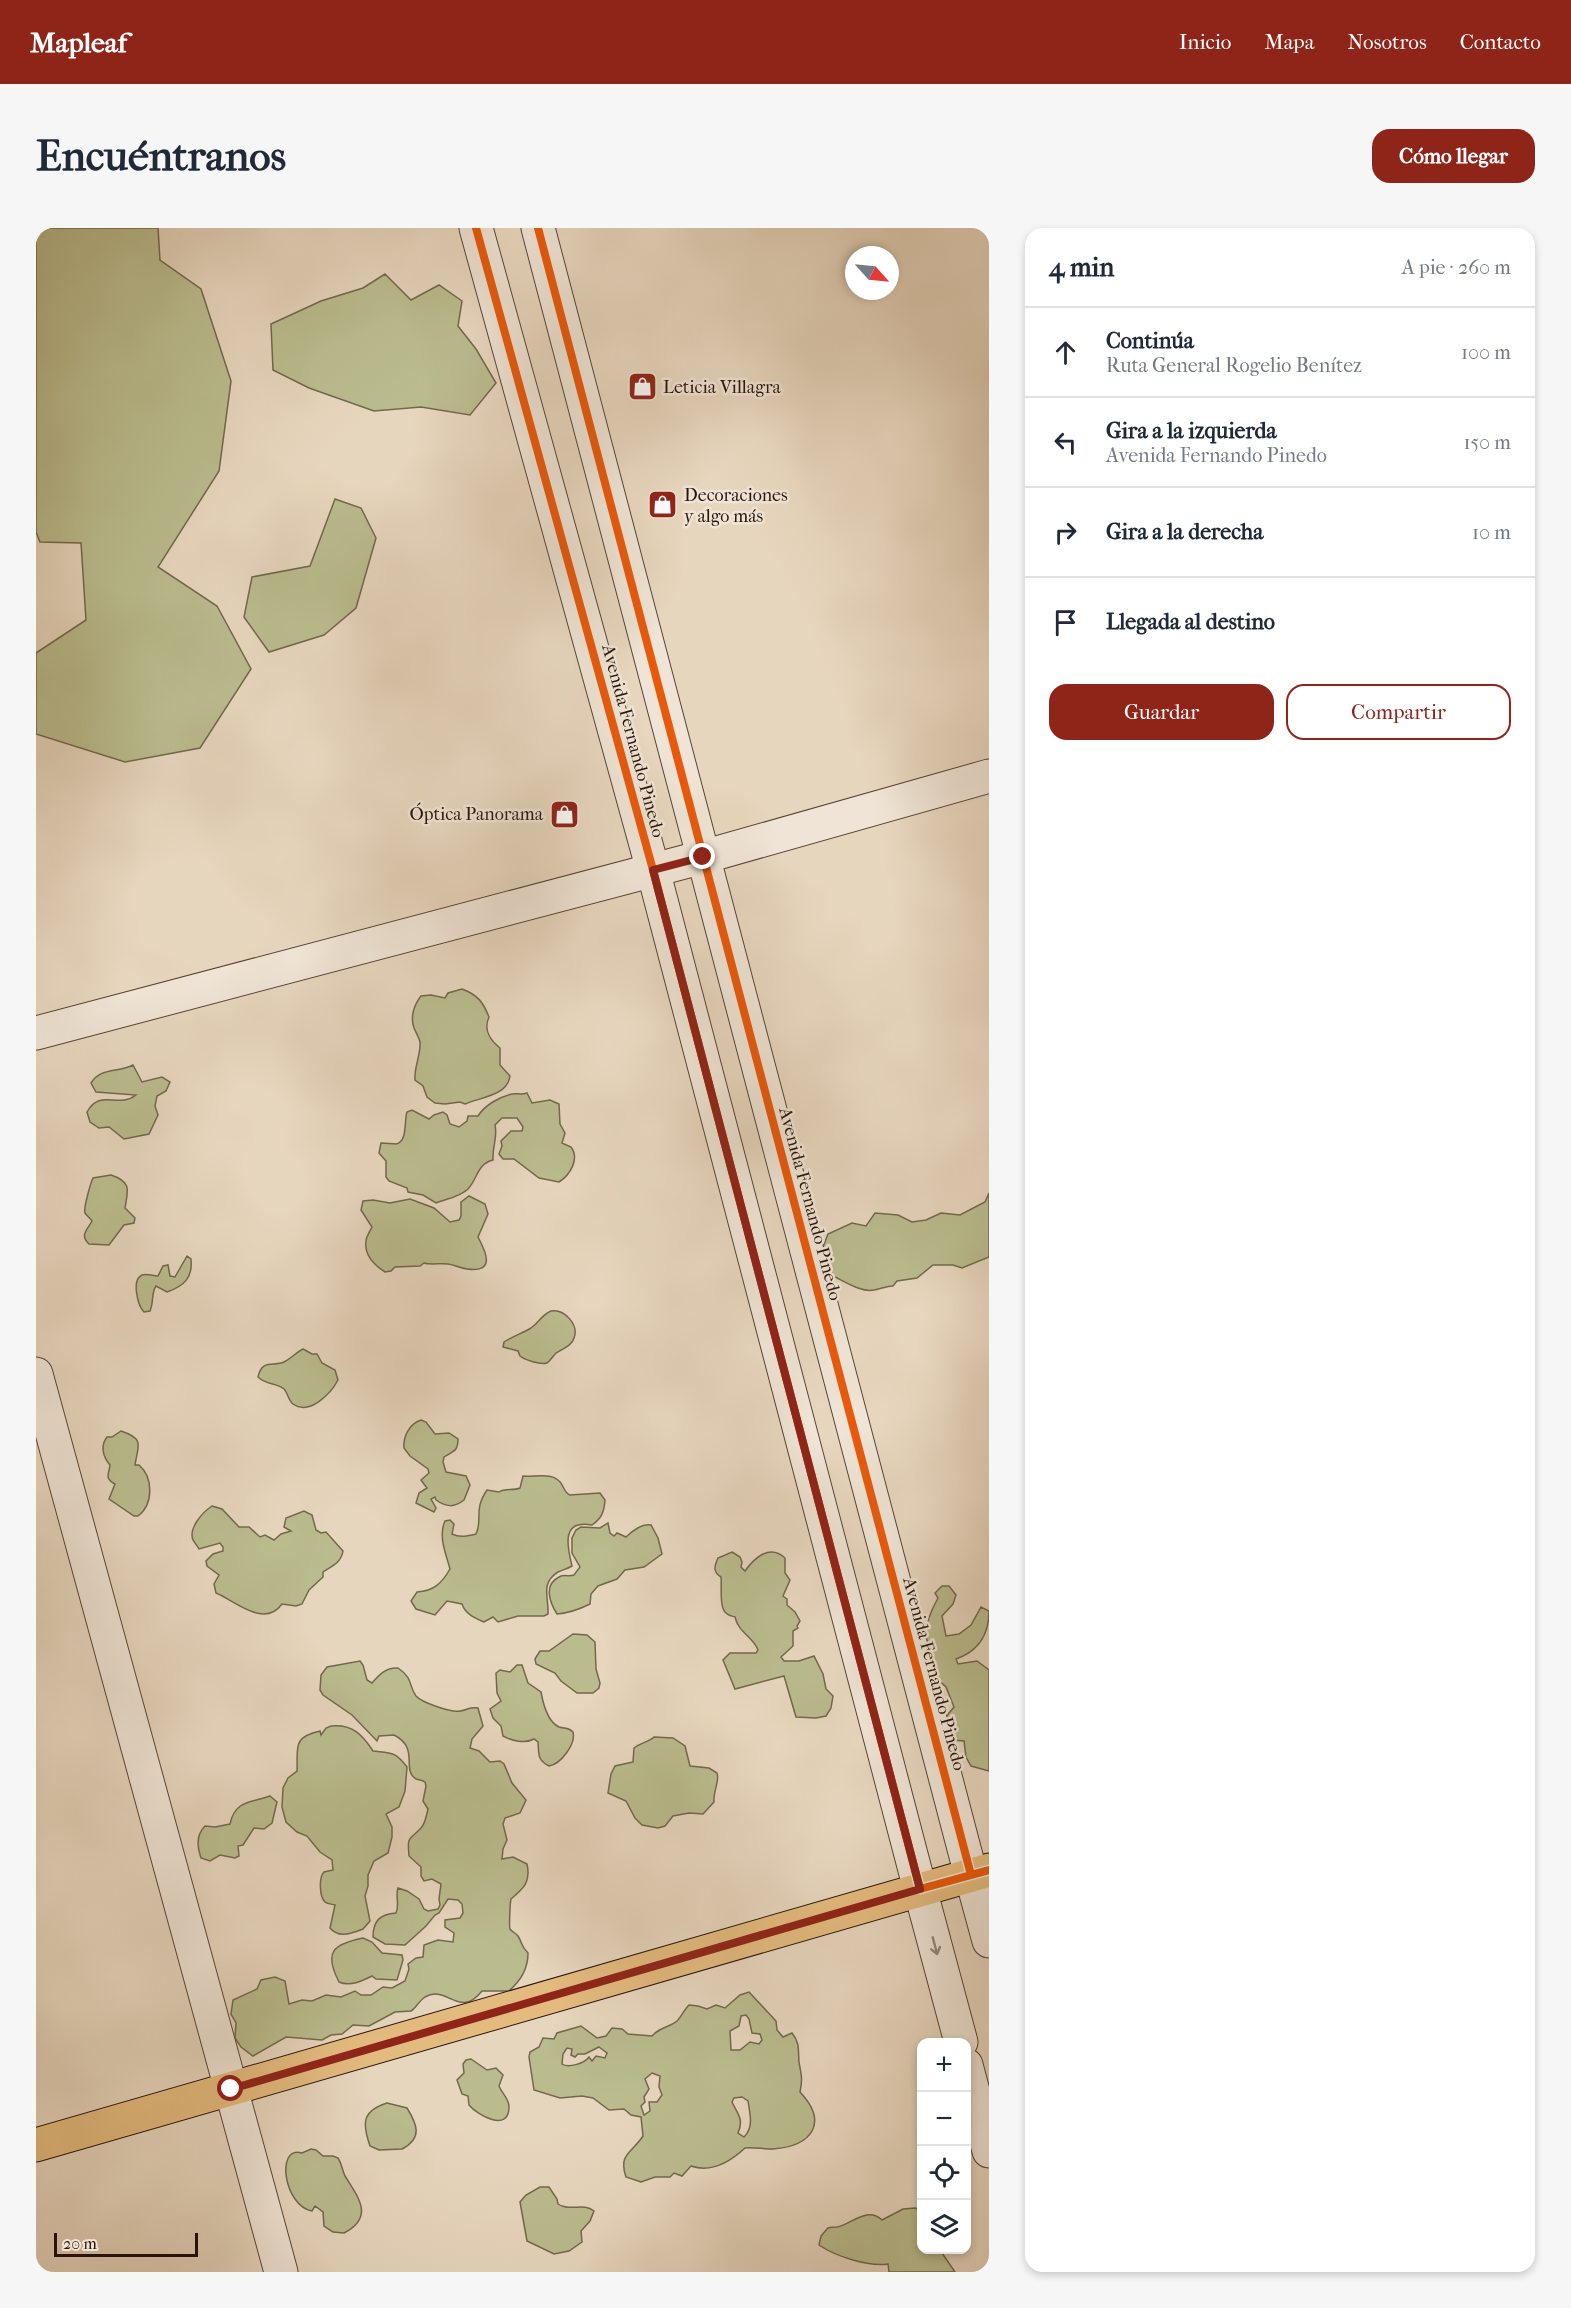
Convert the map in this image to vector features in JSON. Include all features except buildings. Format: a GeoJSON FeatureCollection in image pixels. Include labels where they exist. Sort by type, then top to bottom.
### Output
{"type":"FeatureCollection","features":[{"type":"Feature","properties":{"kind":"main road"},"geometry":{"type":"LineString","coordinates":[[36,2145],[980,1872]]}},
{"type":"Feature","properties":{"kind":"street","name":"Avenida Fernando Pinedo"},"geometry":{"type":"LineString","coordinates":[[476,228],[653,870],[960,2038]]}},
{"type":"Feature","properties":{"kind":"street","name":"Avenida Fernando Pinedo"},"geometry":{"type":"LineString","coordinates":[[538,228],[703,857],[980,1872],[989,1941]]}},
{"type":"Feature","properties":{"kind":"street"},"geometry":{"type":"LineString","coordinates":[[36,1033],[703,857],[989,776]]}},
{"type":"Feature","properties":{"kind":"street"},"geometry":{"type":"LineString","coordinates":[[36,1374],[281,2272]]}},
{"type":"Feature","properties":{"kind":"street"},"geometry":{"type":"LineString","coordinates":[[971,2084],[989,2151]]}},
{"type":"Feature","properties":{"kind":"green space"},"geometry":{"type":"Polygon","coordinates":[[[36,228],[158,228],[160,260],[201,289],[231,381],[219,471],[158,567],[217,606],[251,669],[200,748],[125,762],[36,734],[36,653],[86,620],[81,543],[40,542],[36,532],[36,228]]]}},
{"type":"Feature","properties":{"kind":"green space"},"geometry":{"type":"Polygon","coordinates":[[[385,274],[411,300],[439,285],[462,301],[458,326],[476,349],[496,383],[470,415],[421,407],[374,411],[309,388],[273,370],[271,324],[321,301],[363,288],[385,274]]]}},
{"type":"Feature","properties":{"kind":"green space"},"geometry":{"type":"Polygon","coordinates":[[[335,499],[361,508],[376,538],[356,608],[324,635],[269,652],[244,617],[252,577],[310,566],[335,499]]]}},
{"type":"Feature","properties":{"kind":"green space"},"geometry":{"type":"Polygon","coordinates":[[[462,989],[476,997],[484,1007],[489,1017],[487,1026],[489,1035],[500,1048],[500,1065],[510,1076],[504,1088],[492,1095],[465,1104],[460,1102],[435,1103],[427,1097],[423,1086],[415,1080],[420,1042],[412,1020],[413,1011],[421,996],[431,995],[445,998],[448,993],[462,989]]]}},
{"type":"Feature","properties":{"kind":"green space"},"geometry":{"type":"Polygon","coordinates":[[[133,1065],[142,1082],[162,1077],[170,1082],[166,1091],[157,1096],[155,1106],[158,1115],[149,1134],[124,1139],[109,1127],[99,1128],[90,1122],[87,1112],[98,1101],[123,1100],[136,1095],[96,1092],[91,1083],[105,1072],[133,1065]]]}},
{"type":"Feature","properties":{"kind":"green space"},"geometry":{"type":"Polygon","coordinates":[[[527,1093],[532,1103],[550,1100],[559,1104],[560,1124],[565,1133],[562,1143],[571,1147],[574,1152],[574,1162],[567,1175],[559,1182],[539,1178],[514,1159],[503,1159],[499,1154],[501,1141],[511,1131],[522,1131],[523,1127],[517,1118],[502,1118],[495,1125],[493,1160],[481,1168],[465,1192],[457,1196],[436,1203],[423,1195],[408,1192],[407,1188],[389,1181],[386,1177],[386,1161],[379,1153],[381,1143],[400,1142],[404,1135],[407,1112],[412,1110],[429,1119],[443,1112],[447,1115],[450,1124],[459,1127],[467,1121],[468,1116],[478,1116],[484,1108],[497,1099],[512,1094],[527,1093]]]}},
{"type":"Feature","properties":{"kind":"green space"},"geometry":{"type":"Polygon","coordinates":[[[111,1175],[127,1187],[125,1208],[135,1218],[134,1223],[124,1225],[109,1245],[89,1244],[84,1235],[92,1221],[85,1211],[93,1178],[111,1175]]]}},
{"type":"Feature","properties":{"kind":"green space"},"geometry":{"type":"Polygon","coordinates":[[[989,1193],[989,1257],[962,1268],[953,1265],[933,1265],[917,1278],[897,1281],[893,1286],[874,1290],[859,1288],[833,1276],[823,1247],[828,1234],[852,1223],[866,1226],[875,1213],[898,1215],[912,1222],[926,1220],[941,1213],[960,1215],[985,1202],[989,1193]]]}},
{"type":"Feature","properties":{"kind":"green space"},"geometry":{"type":"Polygon","coordinates":[[[469,1196],[485,1204],[488,1214],[478,1237],[486,1255],[485,1265],[482,1268],[467,1269],[448,1264],[424,1263],[420,1266],[395,1267],[385,1272],[371,1259],[366,1241],[372,1227],[361,1210],[363,1201],[390,1203],[410,1199],[434,1208],[450,1222],[459,1220],[461,1202],[469,1196]]]}},
{"type":"Feature","properties":{"kind":"green space"},"geometry":{"type":"Polygon","coordinates":[[[187,1256],[191,1259],[191,1266],[189,1276],[183,1284],[167,1292],[156,1286],[150,1311],[144,1312],[136,1287],[139,1278],[144,1274],[158,1276],[163,1266],[168,1265],[170,1276],[175,1277],[187,1256]]]}},
{"type":"Feature","properties":{"kind":"green space"},"geometry":{"type":"Polygon","coordinates":[[[551,1311],[566,1315],[573,1323],[575,1333],[571,1343],[556,1353],[547,1363],[529,1360],[520,1356],[518,1351],[503,1347],[504,1342],[531,1328],[551,1311]]]}},
{"type":"Feature","properties":{"kind":"green space"},"geometry":{"type":"Polygon","coordinates":[[[303,1349],[317,1354],[322,1363],[335,1370],[338,1380],[319,1401],[313,1405],[300,1407],[290,1401],[284,1389],[258,1377],[265,1365],[284,1362],[303,1349]]]}},
{"type":"Feature","properties":{"kind":"green space"},"geometry":{"type":"Polygon","coordinates":[[[421,1420],[426,1422],[435,1434],[449,1433],[458,1439],[456,1449],[444,1457],[443,1462],[446,1472],[466,1476],[470,1485],[464,1500],[457,1504],[447,1505],[436,1500],[435,1497],[431,1499],[436,1508],[434,1512],[416,1503],[419,1493],[427,1488],[421,1480],[429,1473],[428,1469],[410,1456],[404,1448],[408,1431],[421,1420]]]}},
{"type":"Feature","properties":{"kind":"green space"},"geometry":{"type":"Polygon","coordinates":[[[121,1431],[137,1440],[135,1465],[139,1465],[144,1470],[149,1483],[147,1505],[138,1516],[134,1516],[109,1499],[115,1484],[108,1478],[110,1465],[103,1448],[107,1437],[112,1437],[121,1431]]]}},
{"type":"Feature","properties":{"kind":"green space"},"geometry":{"type":"Polygon","coordinates":[[[523,1476],[555,1478],[570,1495],[600,1493],[605,1500],[598,1520],[592,1525],[582,1524],[571,1530],[568,1543],[572,1566],[558,1572],[549,1581],[547,1586],[548,1614],[518,1616],[498,1622],[493,1617],[484,1622],[468,1613],[462,1604],[447,1601],[435,1615],[416,1609],[411,1601],[417,1592],[437,1585],[450,1569],[442,1539],[445,1521],[450,1520],[454,1524],[452,1534],[467,1536],[476,1534],[480,1503],[487,1490],[499,1492],[520,1488],[523,1476]]]}},
{"type":"Feature","properties":{"kind":"green space"},"geometry":{"type":"Polygon","coordinates":[[[212,1506],[222,1509],[239,1527],[249,1527],[260,1537],[265,1535],[274,1540],[281,1534],[291,1531],[284,1527],[286,1518],[304,1511],[312,1515],[316,1530],[321,1533],[326,1532],[343,1551],[342,1555],[336,1564],[323,1572],[323,1577],[309,1590],[302,1604],[296,1606],[282,1604],[275,1611],[267,1614],[249,1610],[216,1593],[214,1584],[219,1575],[207,1566],[206,1561],[213,1554],[223,1551],[220,1543],[199,1549],[193,1540],[194,1526],[212,1506]]]}},
{"type":"Feature","properties":{"kind":"green space"},"geometry":{"type":"Polygon","coordinates":[[[608,1523],[610,1533],[614,1536],[617,1533],[626,1537],[641,1526],[651,1525],[658,1538],[662,1554],[644,1567],[625,1570],[617,1579],[598,1586],[591,1594],[590,1604],[557,1614],[550,1600],[549,1589],[554,1580],[561,1576],[574,1575],[580,1567],[572,1553],[572,1538],[576,1530],[581,1527],[600,1528],[608,1523]]]}},
{"type":"Feature","properties":{"kind":"green space"},"geometry":{"type":"Polygon","coordinates":[[[732,1552],[740,1557],[741,1567],[745,1571],[753,1561],[768,1552],[774,1552],[785,1558],[785,1573],[790,1580],[783,1596],[800,1621],[798,1628],[793,1631],[793,1646],[781,1657],[784,1661],[799,1661],[814,1656],[823,1674],[826,1689],[833,1696],[831,1708],[826,1716],[796,1717],[784,1676],[735,1689],[723,1660],[730,1653],[756,1653],[758,1650],[739,1627],[735,1617],[727,1614],[722,1606],[721,1577],[715,1571],[715,1567],[718,1558],[732,1552]]]}},
{"type":"Feature","properties":{"kind":"green space"},"geometry":{"type":"Polygon","coordinates":[[[942,1586],[949,1586],[956,1595],[953,1604],[942,1616],[946,1636],[959,1634],[971,1625],[981,1607],[989,1611],[985,1635],[977,1647],[956,1659],[958,1664],[977,1661],[989,1670],[989,1771],[971,1766],[966,1757],[964,1741],[952,1740],[944,1719],[954,1707],[946,1687],[930,1672],[933,1653],[926,1633],[931,1611],[938,1598],[935,1593],[942,1586]]]}},
{"type":"Feature","properties":{"kind":"green space"},"geometry":{"type":"Polygon","coordinates":[[[573,1634],[587,1635],[595,1642],[596,1669],[600,1683],[599,1688],[593,1693],[577,1693],[561,1681],[555,1673],[536,1664],[535,1659],[540,1651],[549,1651],[573,1634]]]}},
{"type":"Feature","properties":{"kind":"green space"},"geometry":{"type":"Polygon","coordinates":[[[360,1661],[367,1680],[372,1683],[386,1670],[398,1668],[409,1679],[416,1696],[424,1701],[443,1709],[456,1711],[478,1708],[483,1726],[472,1739],[470,1748],[479,1751],[490,1762],[500,1761],[504,1764],[512,1783],[526,1800],[520,1813],[505,1818],[503,1824],[507,1840],[502,1859],[513,1857],[527,1864],[527,1880],[511,1899],[510,1929],[518,1936],[528,1953],[527,1964],[520,1978],[509,1991],[482,1991],[474,1999],[466,2002],[433,1994],[425,1997],[411,2011],[395,2012],[369,2026],[353,2025],[342,2034],[331,2035],[322,2040],[286,2037],[253,2056],[241,2047],[235,2038],[236,2023],[231,2014],[233,2000],[257,1989],[261,1980],[275,1977],[285,1981],[289,2004],[302,2000],[312,2001],[326,1995],[341,1997],[355,1991],[361,1995],[371,1995],[383,1987],[392,1988],[405,1981],[409,1969],[408,1964],[416,1958],[423,1957],[424,1945],[438,1940],[453,1942],[454,1933],[445,1927],[445,1920],[460,1918],[463,1913],[462,1904],[458,1900],[448,1899],[439,1913],[405,1945],[385,1944],[373,1937],[378,1919],[396,1913],[398,1888],[419,1899],[424,1909],[428,1911],[438,1909],[440,1905],[441,1884],[432,1879],[424,1881],[421,1876],[421,1867],[409,1856],[409,1841],[422,1826],[428,1809],[423,1801],[425,1782],[412,1775],[406,1746],[394,1735],[379,1736],[377,1741],[352,1715],[323,1695],[320,1690],[321,1675],[327,1667],[360,1661]]]}},
{"type":"Feature","properties":{"kind":"green space"},"geometry":{"type":"Polygon","coordinates":[[[517,1665],[522,1665],[528,1683],[541,1692],[549,1717],[555,1725],[573,1732],[570,1748],[563,1758],[549,1766],[541,1759],[538,1742],[534,1739],[518,1741],[503,1736],[501,1726],[493,1718],[490,1709],[501,1701],[497,1693],[496,1673],[500,1670],[510,1672],[517,1665]]]}},
{"type":"Feature","properties":{"kind":"green space"},"geometry":{"type":"Polygon","coordinates":[[[331,1726],[356,1731],[373,1751],[392,1754],[407,1767],[405,1791],[399,1807],[386,1814],[392,1827],[388,1853],[374,1861],[368,1875],[365,1896],[370,1921],[363,1929],[346,1934],[337,1933],[330,1928],[335,1905],[325,1902],[321,1891],[322,1874],[333,1870],[332,1860],[320,1852],[307,1836],[297,1832],[286,1822],[282,1807],[283,1788],[288,1778],[297,1771],[297,1750],[301,1740],[311,1733],[320,1731],[321,1735],[326,1728],[331,1726]]]}},
{"type":"Feature","properties":{"kind":"green space"},"geometry":{"type":"Polygon","coordinates":[[[654,1737],[673,1738],[685,1746],[690,1766],[709,1768],[717,1773],[714,1802],[703,1814],[689,1813],[673,1816],[665,1826],[658,1828],[642,1825],[635,1818],[626,1801],[608,1793],[611,1774],[615,1766],[633,1762],[634,1748],[654,1737]]]}},
{"type":"Feature","properties":{"kind":"green space"},"geometry":{"type":"Polygon","coordinates":[[[270,1796],[277,1802],[272,1823],[264,1829],[254,1828],[243,1845],[238,1846],[239,1856],[235,1858],[220,1855],[210,1861],[201,1858],[198,1841],[205,1826],[230,1824],[232,1816],[240,1806],[270,1796]]]}},
{"type":"Feature","properties":{"kind":"green space"},"geometry":{"type":"Polygon","coordinates":[[[363,1938],[372,1942],[382,1953],[402,1955],[403,1960],[397,1980],[376,1979],[372,1976],[352,1984],[339,1982],[332,1963],[334,1951],[338,1946],[363,1938]]]}},
{"type":"Feature","properties":{"kind":"green space"},"geometry":{"type":"Polygon","coordinates":[[[749,1992],[776,2021],[777,2030],[783,2037],[792,2033],[796,2040],[801,2076],[800,2092],[814,2114],[812,2131],[798,2143],[773,2149],[745,2148],[720,2165],[706,2168],[691,2166],[682,2176],[674,2173],[670,2177],[655,2177],[641,2182],[626,2177],[624,2163],[627,2154],[643,2136],[641,2117],[631,2115],[624,2109],[609,2110],[593,2098],[582,2096],[560,2098],[534,2090],[529,2057],[530,2052],[539,2047],[543,2038],[554,2039],[557,2033],[581,2026],[597,2038],[606,2036],[612,2028],[622,2029],[628,2034],[652,2036],[677,2021],[689,2005],[707,2009],[716,2005],[725,2008],[740,1995],[749,1992]],[[746,2015],[741,2016],[739,2026],[730,2031],[731,2050],[740,2050],[750,2042],[759,2044],[762,2040],[760,2034],[752,2033],[746,2015]],[[599,2047],[585,2054],[578,2054],[575,2057],[571,2055],[572,2049],[567,2048],[563,2054],[562,2064],[576,2065],[589,2057],[592,2061],[596,2056],[605,2058],[607,2053],[599,2047]],[[652,2073],[645,2079],[649,2089],[644,2097],[645,2102],[641,2106],[644,2115],[650,2111],[649,2102],[657,2102],[662,2095],[659,2087],[660,2076],[652,2073]],[[742,2097],[734,2098],[732,2102],[740,2120],[738,2133],[744,2137],[750,2125],[748,2101],[742,2097]]]}},
{"type":"Feature","properties":{"kind":"green space"},"geometry":{"type":"Polygon","coordinates":[[[471,2059],[487,2070],[496,2068],[503,2075],[499,2086],[509,2107],[508,2115],[504,2119],[492,2120],[485,2117],[469,2105],[468,2096],[462,2094],[457,2080],[464,2073],[463,2064],[466,2060],[471,2059]]]}},
{"type":"Feature","properties":{"kind":"green space"},"geometry":{"type":"Polygon","coordinates":[[[387,2103],[407,2108],[415,2125],[413,2140],[402,2149],[379,2150],[370,2146],[366,2119],[373,2110],[387,2103]]]}},
{"type":"Feature","properties":{"kind":"green space"},"geometry":{"type":"Polygon","coordinates":[[[311,2149],[323,2156],[338,2158],[345,2176],[359,2199],[361,2213],[359,2220],[344,2233],[333,2232],[324,2226],[323,2212],[315,2206],[312,2211],[302,2207],[289,2188],[286,2177],[288,2158],[294,2153],[302,2153],[311,2149]]]}},
{"type":"Feature","properties":{"kind":"green space"},"geometry":{"type":"Polygon","coordinates":[[[540,2187],[549,2187],[558,2204],[567,2207],[585,2207],[594,2211],[590,2221],[581,2231],[582,2242],[569,2251],[554,2254],[527,2241],[520,2202],[526,2195],[540,2187]]]}},
{"type":"Feature","properties":{"kind":"green space"},"geometry":{"type":"Polygon","coordinates":[[[903,2209],[917,2209],[917,2254],[943,2254],[955,2272],[889,2272],[888,2264],[871,2264],[852,2260],[819,2245],[821,2236],[828,2228],[843,2225],[865,2215],[876,2216],[882,2220],[903,2209]]]}},
{"type":"Feature","properties":{"kind":"cycle path"},"geometry":{"type":"LineString","coordinates":[[476,228],[653,870],[920,1889],[989,1870]]}},
{"type":"Feature","properties":{"kind":"cycle path"},"geometry":{"type":"LineString","coordinates":[[538,228],[971,1875]]}},
{"type":"Feature","properties":{"kind":"place","name":"Leticia Villagra"},"geometry":{"type":"Point","coordinates":[642,387]}},
{"type":"Feature","properties":{"kind":"place","name":"Decoraciones y algo más"},"geometry":{"type":"Point","coordinates":[663,505]}},
{"type":"Feature","properties":{"kind":"place","name":"Óptica Panorama"},"geometry":{"type":"Point","coordinates":[564,814]}},
{"type":"Feature","properties":{"kind":"route"},"geometry":{"type":"LineString","coordinates":[[231,2089],[920,1889],[653,870],[703,857]]}}]}
